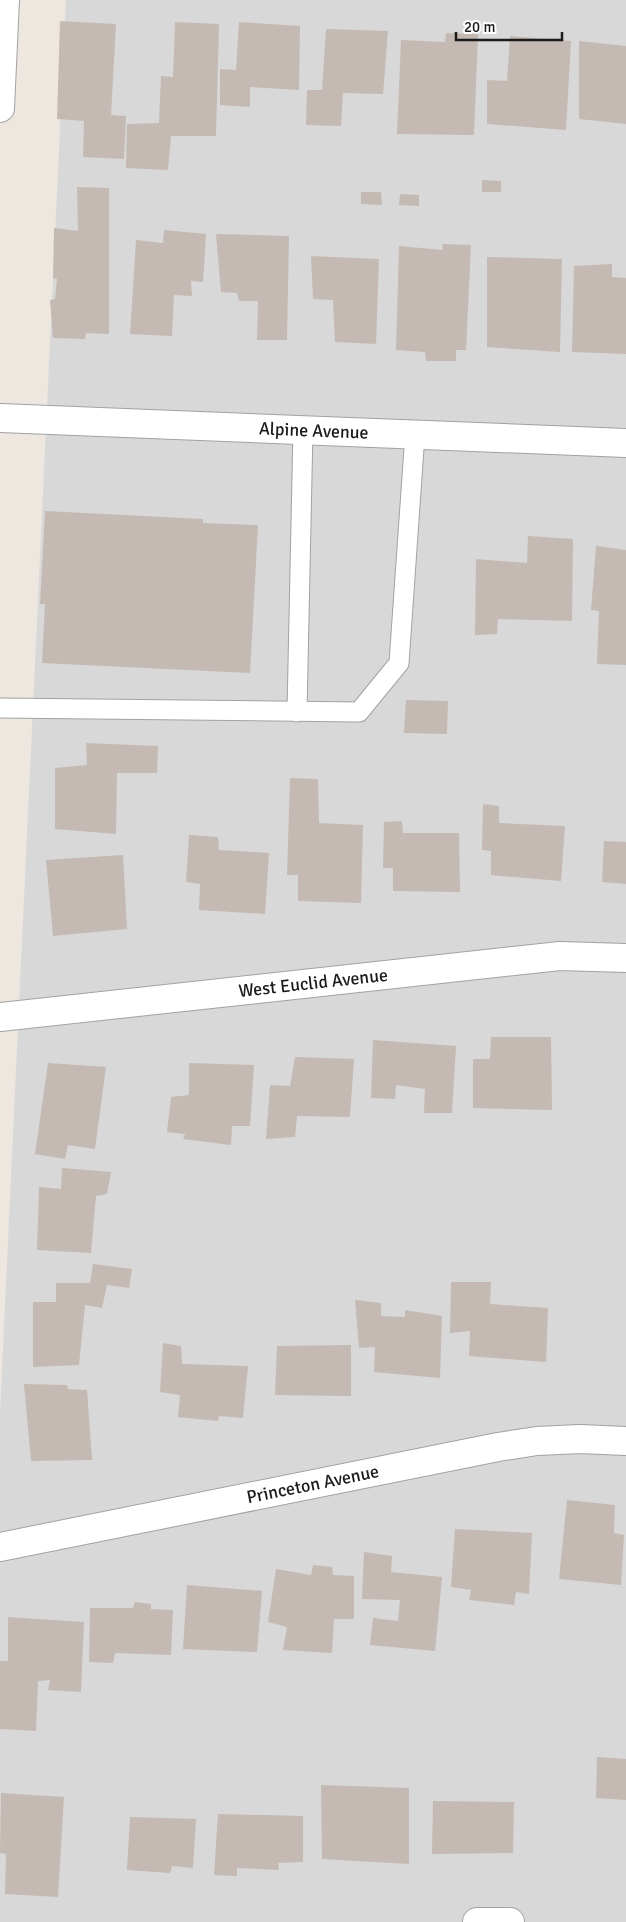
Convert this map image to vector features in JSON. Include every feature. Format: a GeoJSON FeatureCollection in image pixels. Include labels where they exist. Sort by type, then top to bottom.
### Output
{"type":"FeatureCollection","features":[{"type":"Feature","properties":{"kind":"street"},"geometry":{"type":"LineString","coordinates":[[0,108],[5,0]]}},
{"type":"Feature","properties":{"kind":"street","name":"Alpine Avenue"},"geometry":{"type":"LineString","coordinates":[[0,418],[626,443]]}},
{"type":"Feature","properties":{"kind":"street","name":"West Euclid Avenue"},"geometry":{"type":"LineString","coordinates":[[0,1017],[560,956],[626,958]]}},
{"type":"Feature","properties":{"kind":"street","name":"Princeton Avenue"},"geometry":{"type":"LineString","coordinates":[[0,1547],[498,1447],[537,1441],[626,1441]]}},
{"type":"Feature","properties":{"kind":"street"},"geometry":{"type":"LineString","coordinates":[[477,1922],[510,1922]]}},
{"type":"Feature","properties":{"kind":"lane"},"geometry":{"type":"LineString","coordinates":[[297,712],[303,429]]}},
{"type":"Feature","properties":{"kind":"lane"},"geometry":{"type":"LineString","coordinates":[[0,708],[359,712],[399,662],[415,434]]}},
{"type":"Feature","properties":{"kind":"shaded area"},"geometry":{"type":"Polygon","coordinates":[[[66,0],[626,0],[626,1922],[0,1922],[0,1412],[66,0]]]}},
{"type":"Feature","properties":{"kind":"building"},"geometry":{"type":"Polygon","coordinates":[[[60,21],[116,24],[111,115],[126,116],[124,159],[83,157],[84,121],[57,119],[60,21]]]}},
{"type":"Feature","properties":{"kind":"building"},"geometry":{"type":"Polygon","coordinates":[[[175,22],[219,24],[216,136],[171,136],[168,170],[126,168],[127,124],[159,123],[161,76],[173,77],[175,22]]]}},
{"type":"Feature","properties":{"kind":"building"},"geometry":{"type":"Polygon","coordinates":[[[239,22],[300,26],[299,90],[250,87],[250,107],[220,105],[220,69],[236,70],[239,22]]]}},
{"type":"Feature","properties":{"kind":"building"},"geometry":{"type":"Polygon","coordinates":[[[326,29],[388,31],[383,94],[343,93],[341,126],[306,125],[307,90],[322,90],[326,29]]]}},
{"type":"Feature","properties":{"kind":"building"},"geometry":{"type":"Polygon","coordinates":[[[446,33],[478,34],[474,135],[397,134],[401,40],[445,42],[446,33]]]}},
{"type":"Feature","properties":{"kind":"building"},"geometry":{"type":"Polygon","coordinates":[[[510,36],[571,41],[566,130],[487,124],[487,80],[507,81],[510,36]]]}},
{"type":"Feature","properties":{"kind":"building"},"geometry":{"type":"Polygon","coordinates":[[[579,41],[626,46],[626,124],[579,119],[579,41]]]}},
{"type":"Feature","properties":{"kind":"building"},"geometry":{"type":"Polygon","coordinates":[[[482,180],[501,181],[501,192],[482,192],[482,180]]]}},
{"type":"Feature","properties":{"kind":"building"},"geometry":{"type":"Polygon","coordinates":[[[77,187],[109,188],[109,334],[86,333],[85,339],[53,338],[50,300],[55,299],[57,279],[53,278],[54,228],[78,231],[77,187]]]}},
{"type":"Feature","properties":{"kind":"building"},"geometry":{"type":"Polygon","coordinates":[[[361,192],[381,192],[382,205],[361,204],[361,192]]]}},
{"type":"Feature","properties":{"kind":"building"},"geometry":{"type":"Polygon","coordinates":[[[400,194],[419,195],[419,206],[399,205],[400,194]]]}},
{"type":"Feature","properties":{"kind":"building"},"geometry":{"type":"Polygon","coordinates":[[[164,230],[206,234],[203,282],[191,281],[192,296],[174,295],[172,336],[130,334],[136,240],[163,243],[164,230]]]}},
{"type":"Feature","properties":{"kind":"building"},"geometry":{"type":"Polygon","coordinates":[[[216,234],[289,236],[287,340],[257,340],[258,301],[239,301],[237,293],[221,292],[216,234]]]}},
{"type":"Feature","properties":{"kind":"building"},"geometry":{"type":"Polygon","coordinates":[[[442,244],[471,245],[466,350],[456,350],[456,361],[426,361],[425,352],[396,350],[399,246],[443,250],[442,244]]]}},
{"type":"Feature","properties":{"kind":"building"},"geometry":{"type":"Polygon","coordinates":[[[311,256],[379,259],[376,344],[335,342],[333,300],[313,299],[311,256]]]}},
{"type":"Feature","properties":{"kind":"building"},"geometry":{"type":"Polygon","coordinates":[[[487,257],[562,259],[560,352],[487,347],[487,257]]]}},
{"type":"Feature","properties":{"kind":"building"},"geometry":{"type":"Polygon","coordinates":[[[612,264],[612,277],[626,278],[626,354],[572,352],[574,266],[612,264]]]}},
{"type":"Feature","properties":{"kind":"building"},"geometry":{"type":"Polygon","coordinates":[[[45,511],[203,519],[203,523],[258,525],[250,673],[42,663],[45,604],[40,604],[45,511]]]}},
{"type":"Feature","properties":{"kind":"building"},"geometry":{"type":"Polygon","coordinates":[[[528,536],[573,539],[572,621],[498,619],[497,634],[475,635],[476,559],[527,563],[528,536]]]}},
{"type":"Feature","properties":{"kind":"building"},"geometry":{"type":"Polygon","coordinates":[[[596,546],[626,550],[626,665],[597,664],[599,611],[591,610],[596,546]]]}},
{"type":"Feature","properties":{"kind":"building"},"geometry":{"type":"Polygon","coordinates":[[[406,700],[448,701],[447,734],[404,733],[406,700]]]}},
{"type":"Feature","properties":{"kind":"building"},"geometry":{"type":"Polygon","coordinates":[[[86,743],[158,746],[157,773],[117,773],[116,834],[55,829],[55,768],[87,765],[86,743]]]}},
{"type":"Feature","properties":{"kind":"building"},"geometry":{"type":"Polygon","coordinates":[[[290,778],[318,779],[319,823],[363,825],[361,903],[298,901],[298,875],[287,875],[290,778]]]}},
{"type":"Feature","properties":{"kind":"building"},"geometry":{"type":"Polygon","coordinates":[[[483,804],[499,806],[499,823],[565,826],[561,881],[491,875],[491,851],[482,850],[483,804]]]}},
{"type":"Feature","properties":{"kind":"building"},"geometry":{"type":"Polygon","coordinates":[[[402,821],[403,833],[459,833],[460,892],[393,891],[393,868],[383,868],[384,822],[402,821]]]}},
{"type":"Feature","properties":{"kind":"building"},"geometry":{"type":"Polygon","coordinates":[[[189,835],[218,837],[219,850],[269,853],[265,914],[199,910],[200,884],[186,882],[189,835]]]}},
{"type":"Feature","properties":{"kind":"building"},"geometry":{"type":"Polygon","coordinates":[[[604,841],[626,842],[626,884],[602,882],[604,841]]]}},
{"type":"Feature","properties":{"kind":"building"},"geometry":{"type":"Polygon","coordinates":[[[123,855],[127,929],[53,936],[46,860],[123,855]]]}},
{"type":"Feature","properties":{"kind":"building"},"geometry":{"type":"Polygon","coordinates":[[[491,1037],[551,1037],[552,1110],[473,1108],[473,1059],[490,1059],[491,1037]]]}},
{"type":"Feature","properties":{"kind":"building"},"geometry":{"type":"Polygon","coordinates":[[[373,1040],[456,1046],[452,1113],[424,1113],[425,1089],[396,1085],[395,1099],[371,1098],[373,1040]]]}},
{"type":"Feature","properties":{"kind":"building"},"geometry":{"type":"Polygon","coordinates":[[[295,1057],[354,1059],[350,1117],[297,1116],[295,1137],[266,1139],[270,1085],[290,1086],[295,1057]]]}},
{"type":"Feature","properties":{"kind":"building"},"geometry":{"type":"Polygon","coordinates":[[[48,1063],[106,1067],[95,1149],[68,1145],[65,1159],[35,1154],[48,1063]]]}},
{"type":"Feature","properties":{"kind":"building"},"geometry":{"type":"Polygon","coordinates":[[[189,1063],[254,1065],[250,1126],[232,1126],[231,1145],[183,1139],[185,1134],[167,1132],[171,1097],[189,1095],[189,1063]]]}},
{"type":"Feature","properties":{"kind":"building"},"geometry":{"type":"Polygon","coordinates":[[[62,1168],[111,1172],[107,1194],[96,1196],[91,1253],[37,1250],[39,1187],[61,1189],[62,1168]]]}},
{"type":"Feature","properties":{"kind":"building"},"geometry":{"type":"Polygon","coordinates":[[[93,1264],[132,1269],[129,1288],[107,1285],[102,1308],[85,1305],[79,1365],[33,1367],[33,1302],[56,1302],[56,1283],[90,1283],[93,1264]]]}},
{"type":"Feature","properties":{"kind":"building"},"geometry":{"type":"Polygon","coordinates":[[[451,1282],[491,1282],[490,1304],[548,1308],[546,1362],[469,1356],[470,1331],[450,1333],[451,1282]]]}},
{"type":"Feature","properties":{"kind":"building"},"geometry":{"type":"Polygon","coordinates":[[[355,1300],[381,1303],[381,1316],[405,1317],[405,1310],[442,1316],[440,1378],[374,1372],[375,1347],[359,1348],[355,1300]]]}},
{"type":"Feature","properties":{"kind":"building"},"geometry":{"type":"Polygon","coordinates":[[[163,1343],[181,1346],[182,1364],[248,1366],[243,1418],[219,1416],[218,1421],[178,1417],[180,1395],[160,1392],[163,1343]]]}},
{"type":"Feature","properties":{"kind":"building"},"geometry":{"type":"Polygon","coordinates":[[[351,1345],[351,1396],[275,1395],[277,1346],[351,1345]]]}},
{"type":"Feature","properties":{"kind":"building"},"geometry":{"type":"Polygon","coordinates":[[[24,1384],[67,1385],[68,1389],[87,1390],[92,1460],[31,1461],[24,1384]]]}},
{"type":"Feature","properties":{"kind":"building"},"geometry":{"type":"Polygon","coordinates":[[[567,1500],[615,1505],[614,1533],[624,1535],[621,1585],[559,1579],[567,1500]]]}},
{"type":"Feature","properties":{"kind":"building"},"geometry":{"type":"Polygon","coordinates":[[[455,1529],[532,1533],[529,1594],[516,1592],[514,1605],[469,1600],[471,1590],[451,1587],[455,1529]]]}},
{"type":"Feature","properties":{"kind":"building"},"geometry":{"type":"Polygon","coordinates":[[[364,1552],[392,1556],[391,1572],[442,1577],[435,1651],[370,1645],[373,1618],[398,1621],[400,1600],[362,1599],[364,1552]]]}},
{"type":"Feature","properties":{"kind":"building"},"geometry":{"type":"Polygon","coordinates":[[[313,1565],[332,1567],[333,1575],[354,1576],[354,1619],[334,1619],[332,1653],[283,1650],[287,1627],[268,1622],[276,1569],[311,1575],[313,1565]]]}},
{"type":"Feature","properties":{"kind":"building"},"geometry":{"type":"Polygon","coordinates":[[[187,1585],[262,1591],[257,1652],[183,1649],[187,1585]]]}},
{"type":"Feature","properties":{"kind":"building"},"geometry":{"type":"Polygon","coordinates":[[[135,1602],[151,1604],[151,1609],[173,1610],[171,1655],[115,1653],[113,1663],[89,1662],[90,1608],[133,1608],[135,1602]]]}},
{"type":"Feature","properties":{"kind":"building"},"geometry":{"type":"Polygon","coordinates":[[[8,1617],[84,1622],[81,1692],[48,1690],[50,1680],[38,1681],[36,1731],[0,1729],[0,1661],[8,1661],[8,1617]]]}},
{"type":"Feature","properties":{"kind":"building"},"geometry":{"type":"Polygon","coordinates":[[[597,1757],[626,1759],[626,1800],[596,1798],[597,1757]]]}},
{"type":"Feature","properties":{"kind":"building"},"geometry":{"type":"Polygon","coordinates":[[[321,1785],[409,1788],[409,1864],[322,1859],[321,1785]]]}},
{"type":"Feature","properties":{"kind":"building"},"geometry":{"type":"Polygon","coordinates":[[[1,1793],[64,1797],[58,1897],[5,1894],[6,1854],[0,1853],[1,1793]]]}},
{"type":"Feature","properties":{"kind":"building"},"geometry":{"type":"Polygon","coordinates":[[[433,1801],[514,1802],[513,1853],[432,1854],[433,1801]]]}},
{"type":"Feature","properties":{"kind":"building"},"geometry":{"type":"Polygon","coordinates":[[[218,1814],[303,1816],[303,1862],[278,1863],[279,1870],[237,1868],[237,1876],[214,1875],[218,1814]]]}},
{"type":"Feature","properties":{"kind":"building"},"geometry":{"type":"Polygon","coordinates":[[[130,1817],[196,1819],[193,1868],[172,1866],[170,1873],[127,1870],[130,1817]]]}}]}
